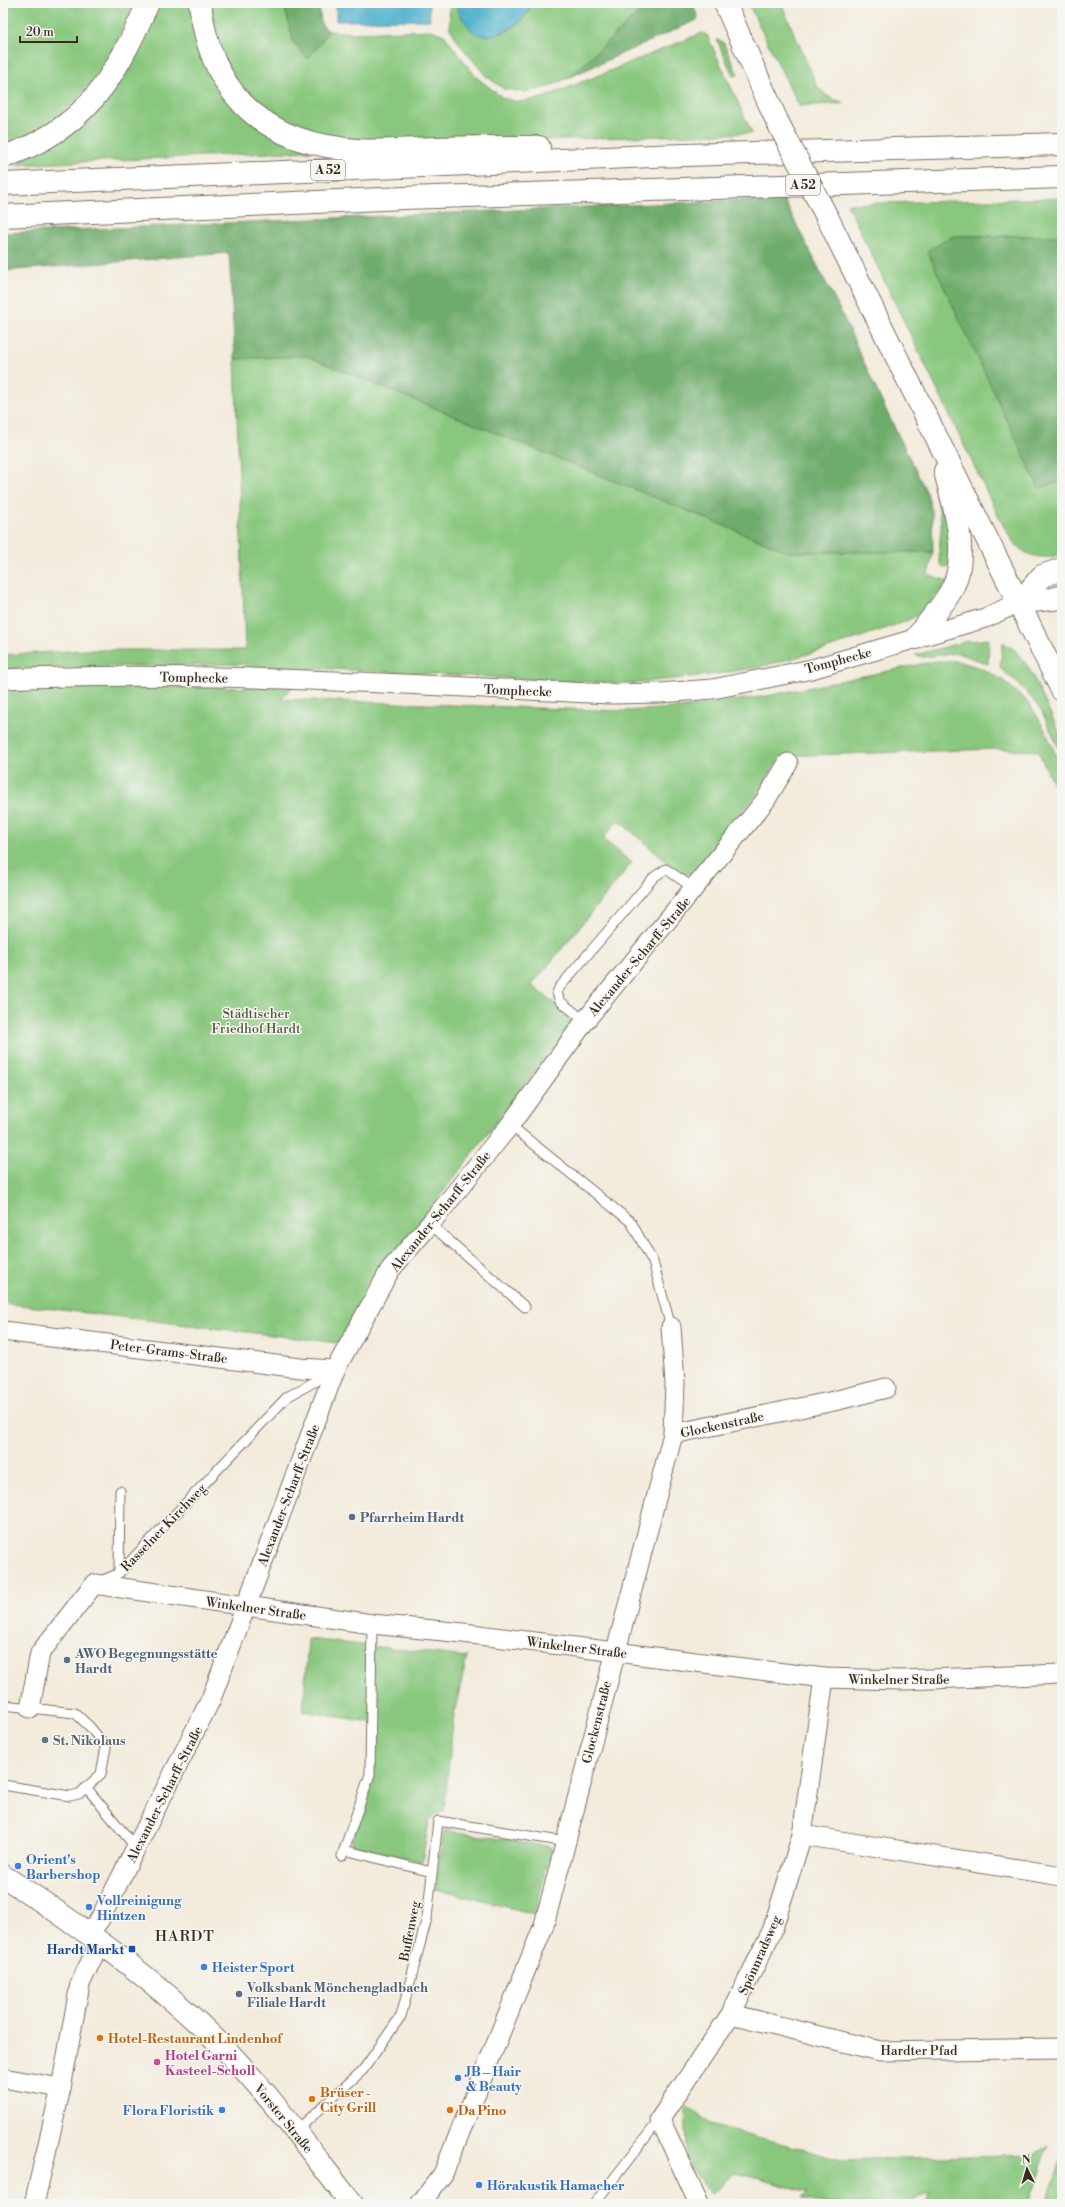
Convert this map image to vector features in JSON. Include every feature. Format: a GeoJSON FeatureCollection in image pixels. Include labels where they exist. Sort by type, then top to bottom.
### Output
{"type":"FeatureCollection","features":[{"type":"Feature","properties":{"kind":"main road"},"geometry":{"type":"LineString","coordinates":[[3,157],[29,148],[56,133],[81,111],[99,91],[117,67],[148,3]]}},
{"type":"Feature","properties":{"kind":"main road"},"geometry":{"type":"LineString","coordinates":[[200,3],[207,47],[229,89],[259,120],[282,132],[313,144],[340,149],[373,150],[560,147],[652,156]]}},
{"type":"Feature","properties":{"kind":"main road"},"geometry":{"type":"LineString","coordinates":[[725,3],[777,120],[1020,602],[1062,690]]}},
{"type":"Feature","properties":{"kind":"main road","name":"A 52"},"geometry":{"type":"LineString","coordinates":[[3,184],[652,156],[1062,144]]}},
{"type":"Feature","properties":{"kind":"main road","name":"A 52"},"geometry":{"type":"LineString","coordinates":[[3,216],[253,204],[962,179],[1062,177]]}},
{"type":"Feature","properties":{"kind":"main road"},"geometry":{"type":"LineString","coordinates":[[962,179],[1062,187]]}},
{"type":"Feature","properties":{"kind":"main road"},"geometry":{"type":"LineString","coordinates":[[916,638],[952,590],[959,573],[960,561],[957,524],[938,439]]}},
{"type":"Feature","properties":{"kind":"main road"},"geometry":{"type":"LineString","coordinates":[[1020,602],[1042,576],[1062,569]]}},
{"type":"Feature","properties":{"kind":"main road"},"geometry":{"type":"LineString","coordinates":[[1020,602],[1053,600],[1062,596]]}},
{"type":"Feature","properties":{"kind":"main road","name":"Vorster Straße"},"geometry":{"type":"LineString","coordinates":[[3,1876],[94,1938],[160,1989],[221,2045],[253,2079],[352,2204]]}},
{"type":"Feature","properties":{"kind":"street","name":"Tomphecke"},"geometry":{"type":"LineString","coordinates":[[3,679],[77,676],[256,678],[610,694],[660,693],[713,689],[812,669],[986,618],[1020,602]]}},
{"type":"Feature","properties":{"kind":"street","name":"Alexander-Scharff-Straße"},"geometry":{"type":"LineString","coordinates":[[34,2204],[61,2088],[80,1984],[100,1919],[211,1699],[335,1370],[390,1270],[430,1224],[510,1125],[586,1022],[695,889],[764,801],[788,763]]}},
{"type":"Feature","properties":{"kind":"street"},"geometry":{"type":"LineString","coordinates":[[671,1327],[675,1383],[673,1434]]}},
{"type":"Feature","properties":{"kind":"street","name":"Peter-Grams-Straße"},"geometry":{"type":"LineString","coordinates":[[3,1331],[300,1368],[335,1370]]}},
{"type":"Feature","properties":{"kind":"street","name":"Glockenstraße"},"geometry":{"type":"LineString","coordinates":[[420,2204],[442,2174],[517,1996],[544,1925],[673,1434],[834,1401],[886,1388]]}},
{"type":"Feature","properties":{"kind":"street","name":"Winkelner Straße"},"geometry":{"type":"LineString","coordinates":[[94,1584],[372,1624],[615,1651],[824,1678],[903,1680],[1062,1674]]}},
{"type":"Feature","properties":{"kind":"street","name":"Rasselner Kirchweg"},"geometry":{"type":"LineString","coordinates":[[30,1708],[40,1652],[94,1584]]}},
{"type":"Feature","properties":{"kind":"street","name":"Spönnradsweg"},"geometry":{"type":"LineString","coordinates":[[660,2120],[731,2014],[772,1931],[802,1835],[824,1678]]}},
{"type":"Feature","properties":{"kind":"street"},"geometry":{"type":"LineString","coordinates":[[802,1835],[1062,1876]]}},
{"type":"Feature","properties":{"kind":"street","name":"Hardter Pfad"},"geometry":{"type":"LineString","coordinates":[[731,2014],[880,2051],[1062,2048]]}},
{"type":"Feature","properties":{"kind":"street"},"geometry":{"type":"LineString","coordinates":[[3,2078],[61,2088]]}},
{"type":"Feature","properties":{"kind":"street"},"geometry":{"type":"LineString","coordinates":[[660,2120],[699,2204]]}},
{"type":"Feature","properties":{"kind":"lane"},"geometry":{"type":"LineString","coordinates":[[586,1022],[560,1002],[557,993],[559,988],[654,877],[666,869],[695,889]]}},
{"type":"Feature","properties":{"kind":"lane"},"geometry":{"type":"LineString","coordinates":[[510,1125],[631,1222],[653,1262],[671,1327]]}},
{"type":"Feature","properties":{"kind":"lane"},"geometry":{"type":"LineString","coordinates":[[430,1224],[525,1307]]}},
{"type":"Feature","properties":{"kind":"lane","name":"Rasselner Kirchweg"},"geometry":{"type":"LineString","coordinates":[[94,1584],[119,1573],[287,1397],[335,1370]]}},
{"type":"Feature","properties":{"kind":"lane"},"geometry":{"type":"LineString","coordinates":[[119,1573],[120,1492]]}},
{"type":"Feature","properties":{"kind":"lane"},"geometry":{"type":"LineString","coordinates":[[372,1624],[370,1774],[343,1853],[432,1872]]}},
{"type":"Feature","properties":{"kind":"lane"},"geometry":{"type":"LineString","coordinates":[[3,1705],[75,1714],[90,1727],[106,1747],[102,1774],[79,1794],[70,1796],[3,1785]]}},
{"type":"Feature","properties":{"kind":"lane"},"geometry":{"type":"LineString","coordinates":[[86,1787],[136,1849]]}},
{"type":"Feature","properties":{"kind":"lane","name":"Buffenweg"},"geometry":{"type":"LineString","coordinates":[[295,2132],[363,2070],[401,2016],[427,1918],[438,1821],[566,1842]]}},
{"type":"Feature","properties":{"kind":"lane"},"geometry":{"type":"LineString","coordinates":[[594,2204],[660,2120]]}},
{"type":"Feature","properties":{"kind":"green space"},"geometry":{"type":"Polygon","coordinates":[[[3,3],[135,3],[107,61],[79,98],[46,126],[3,147],[3,3]]]}},
{"type":"Feature","properties":{"kind":"green space"},"geometry":{"type":"Polygon","coordinates":[[[154,3],[194,3],[208,62],[311,151],[15,165],[14,163],[50,143],[154,3]]]}},
{"type":"Feature","properties":{"kind":"green space"},"geometry":{"type":"Polygon","coordinates":[[[211,3],[284,3],[293,42],[308,59],[329,31],[353,33],[431,30],[444,35],[476,77],[503,98],[518,102],[543,98],[702,33],[707,35],[752,133],[422,144],[323,137],[290,124],[268,111],[252,97],[234,76],[223,56],[214,31],[211,3]]]}},
{"type":"Feature","properties":{"kind":"green space"},"geometry":{"type":"Polygon","coordinates":[[[284,3],[319,3],[321,24],[329,31],[308,59],[293,42],[284,3]]]}},
{"type":"Feature","properties":{"kind":"green space"},"geometry":{"type":"Polygon","coordinates":[[[449,3],[457,3],[461,17],[474,32],[498,34],[511,29],[522,20],[530,9],[531,3],[649,3],[570,77],[548,87],[524,92],[504,89],[486,76],[460,45],[450,28],[449,3]]]}},
{"type":"Feature","properties":{"kind":"green space"},"geometry":{"type":"Polygon","coordinates":[[[649,3],[692,3],[698,16],[697,20],[570,77],[649,3]]]}},
{"type":"Feature","properties":{"kind":"green space"},"geometry":{"type":"Polygon","coordinates":[[[748,3],[781,3],[818,88],[830,98],[845,103],[799,106],[748,3]]]}},
{"type":"Feature","properties":{"kind":"green space"},"geometry":{"type":"Polygon","coordinates":[[[717,40],[723,42],[738,75],[733,76],[717,40]]]}},
{"type":"Feature","properties":{"kind":"green space"},"geometry":{"type":"Polygon","coordinates":[[[783,198],[842,314],[883,404],[927,493],[932,512],[933,552],[789,552],[306,356],[235,359],[229,253],[3,271],[3,233],[783,198]]]}},
{"type":"Feature","properties":{"kind":"green space"},"geometry":{"type":"Polygon","coordinates":[[[1062,198],[1062,236],[953,236],[1039,488],[1062,481],[1062,555],[1047,557],[1035,556],[1025,552],[1017,546],[1005,528],[847,204],[1062,198]]]}},
{"type":"Feature","properties":{"kind":"green space"},"geometry":{"type":"Polygon","coordinates":[[[953,236],[1062,236],[1062,481],[1039,488],[927,251],[953,236]]]}},
{"type":"Feature","properties":{"kind":"green space","name":"Städtischer Friedhof Hardt"},"geometry":{"type":"Polygon","coordinates":[[[306,356],[789,552],[933,552],[928,575],[948,581],[924,611],[907,621],[823,650],[760,667],[717,674],[629,684],[310,668],[281,699],[622,711],[679,708],[767,696],[936,661],[957,661],[981,668],[1004,681],[1029,703],[1045,730],[1062,769],[1062,803],[1038,751],[997,749],[781,756],[755,797],[692,873],[685,874],[678,872],[618,820],[603,839],[632,863],[532,985],[575,1020],[377,1278],[338,1343],[3,1303],[3,689],[91,685],[249,688],[246,664],[3,669],[3,655],[86,650],[245,650],[235,359],[306,356]]]}},
{"type":"Feature","properties":{"kind":"green space"},"geometry":{"type":"Polygon","coordinates":[[[936,484],[951,538],[951,568],[941,566],[939,556],[941,522],[933,485],[936,484]]]}},
{"type":"Feature","properties":{"kind":"green space"},"geometry":{"type":"Polygon","coordinates":[[[989,639],[988,664],[958,653],[923,657],[915,655],[964,642],[989,639]]]}},
{"type":"Feature","properties":{"kind":"green space"},"geometry":{"type":"Polygon","coordinates":[[[1003,642],[1015,650],[1029,668],[1062,738],[1062,755],[1042,712],[1025,690],[1000,668],[1003,642]]]}},
{"type":"Feature","properties":{"kind":"green space"},"geometry":{"type":"Polygon","coordinates":[[[308,1639],[467,1657],[454,1714],[444,1811],[435,1814],[429,1821],[422,1862],[351,1844],[373,1779],[375,1723],[303,1711],[308,1639]]]}},
{"type":"Feature","properties":{"kind":"green space"},"geometry":{"type":"Polygon","coordinates":[[[444,1830],[552,1847],[535,1914],[435,1889],[444,1830]]]}},
{"type":"Feature","properties":{"kind":"green space"},"geometry":{"type":"Polygon","coordinates":[[[688,2107],[711,2124],[841,2160],[1036,2154],[1049,2145],[1028,2204],[926,2204],[930,2192],[910,2204],[826,2204],[801,2197],[808,2192],[736,2173],[710,2193],[688,2164],[685,2112],[688,2107]]]}},
{"type":"Feature","properties":{"kind":"green space"},"geometry":{"type":"Polygon","coordinates":[[[1062,2157],[1062,2204],[1046,2204],[1062,2157]]]}},
{"type":"Feature","properties":{"kind":"water"},"geometry":{"type":"Polygon","coordinates":[[[336,3],[429,3],[430,20],[336,21],[336,3]]]}},
{"type":"Feature","properties":{"kind":"water"},"geometry":{"type":"Polygon","coordinates":[[[457,3],[531,3],[529,10],[517,24],[499,34],[490,36],[481,35],[472,30],[461,16],[457,3]]]}},
{"type":"Feature","properties":{"kind":"place","name":"Pfarrheim Hardt"},"geometry":{"type":"Point","coordinates":[352,1517]}},
{"type":"Feature","properties":{"kind":"place","name":"AWO Begegnungsstätte Hardt"},"geometry":{"type":"Point","coordinates":[67,1660]}},
{"type":"Feature","properties":{"kind":"place","name":"St. Nikolaus"},"geometry":{"type":"Point","coordinates":[45,1740]}},
{"type":"Feature","properties":{"kind":"place","name":"Orient's Barbershop"},"geometry":{"type":"Point","coordinates":[18,1866]}},
{"type":"Feature","properties":{"kind":"place","name":"Vollreinigung Hintzen"},"geometry":{"type":"Point","coordinates":[89,1907]}},
{"type":"Feature","properties":{"kind":"place","name":"Hardt Markt"},"geometry":{"type":"Point","coordinates":[132,1949]}},
{"type":"Feature","properties":{"kind":"place","name":"Heister Sport"},"geometry":{"type":"Point","coordinates":[204,1967]}},
{"type":"Feature","properties":{"kind":"place","name":"Volksbank Mönchengladbach Filiale Hardt"},"geometry":{"type":"Point","coordinates":[239,1994]}},
{"type":"Feature","properties":{"kind":"place","name":"Hotel-Restaurant Lindenhof"},"geometry":{"type":"Point","coordinates":[100,2038]}},
{"type":"Feature","properties":{"kind":"place","name":"Hotel Garni Kasteel-Scholl"},"geometry":{"type":"Point","coordinates":[157,2062]}},
{"type":"Feature","properties":{"kind":"place","name":"JB – Hair & Beauty"},"geometry":{"type":"Point","coordinates":[458,2078]}},
{"type":"Feature","properties":{"kind":"place","name":"Brüser - City Grill"},"geometry":{"type":"Point","coordinates":[312,2099]}},
{"type":"Feature","properties":{"kind":"place","name":"Flora Floristik"},"geometry":{"type":"Point","coordinates":[222,2110]}},
{"type":"Feature","properties":{"kind":"place","name":"Da Pino"},"geometry":{"type":"Point","coordinates":[450,2110]}},
{"type":"Feature","properties":{"kind":"place","name":"Hörakustik Hamacher"},"geometry":{"type":"Point","coordinates":[479,2185]}},
{"type":"Feature","properties":{"kind":"district","name":"HARDT"},"geometry":{"type":"Point","coordinates":[185,1936]}}]}
